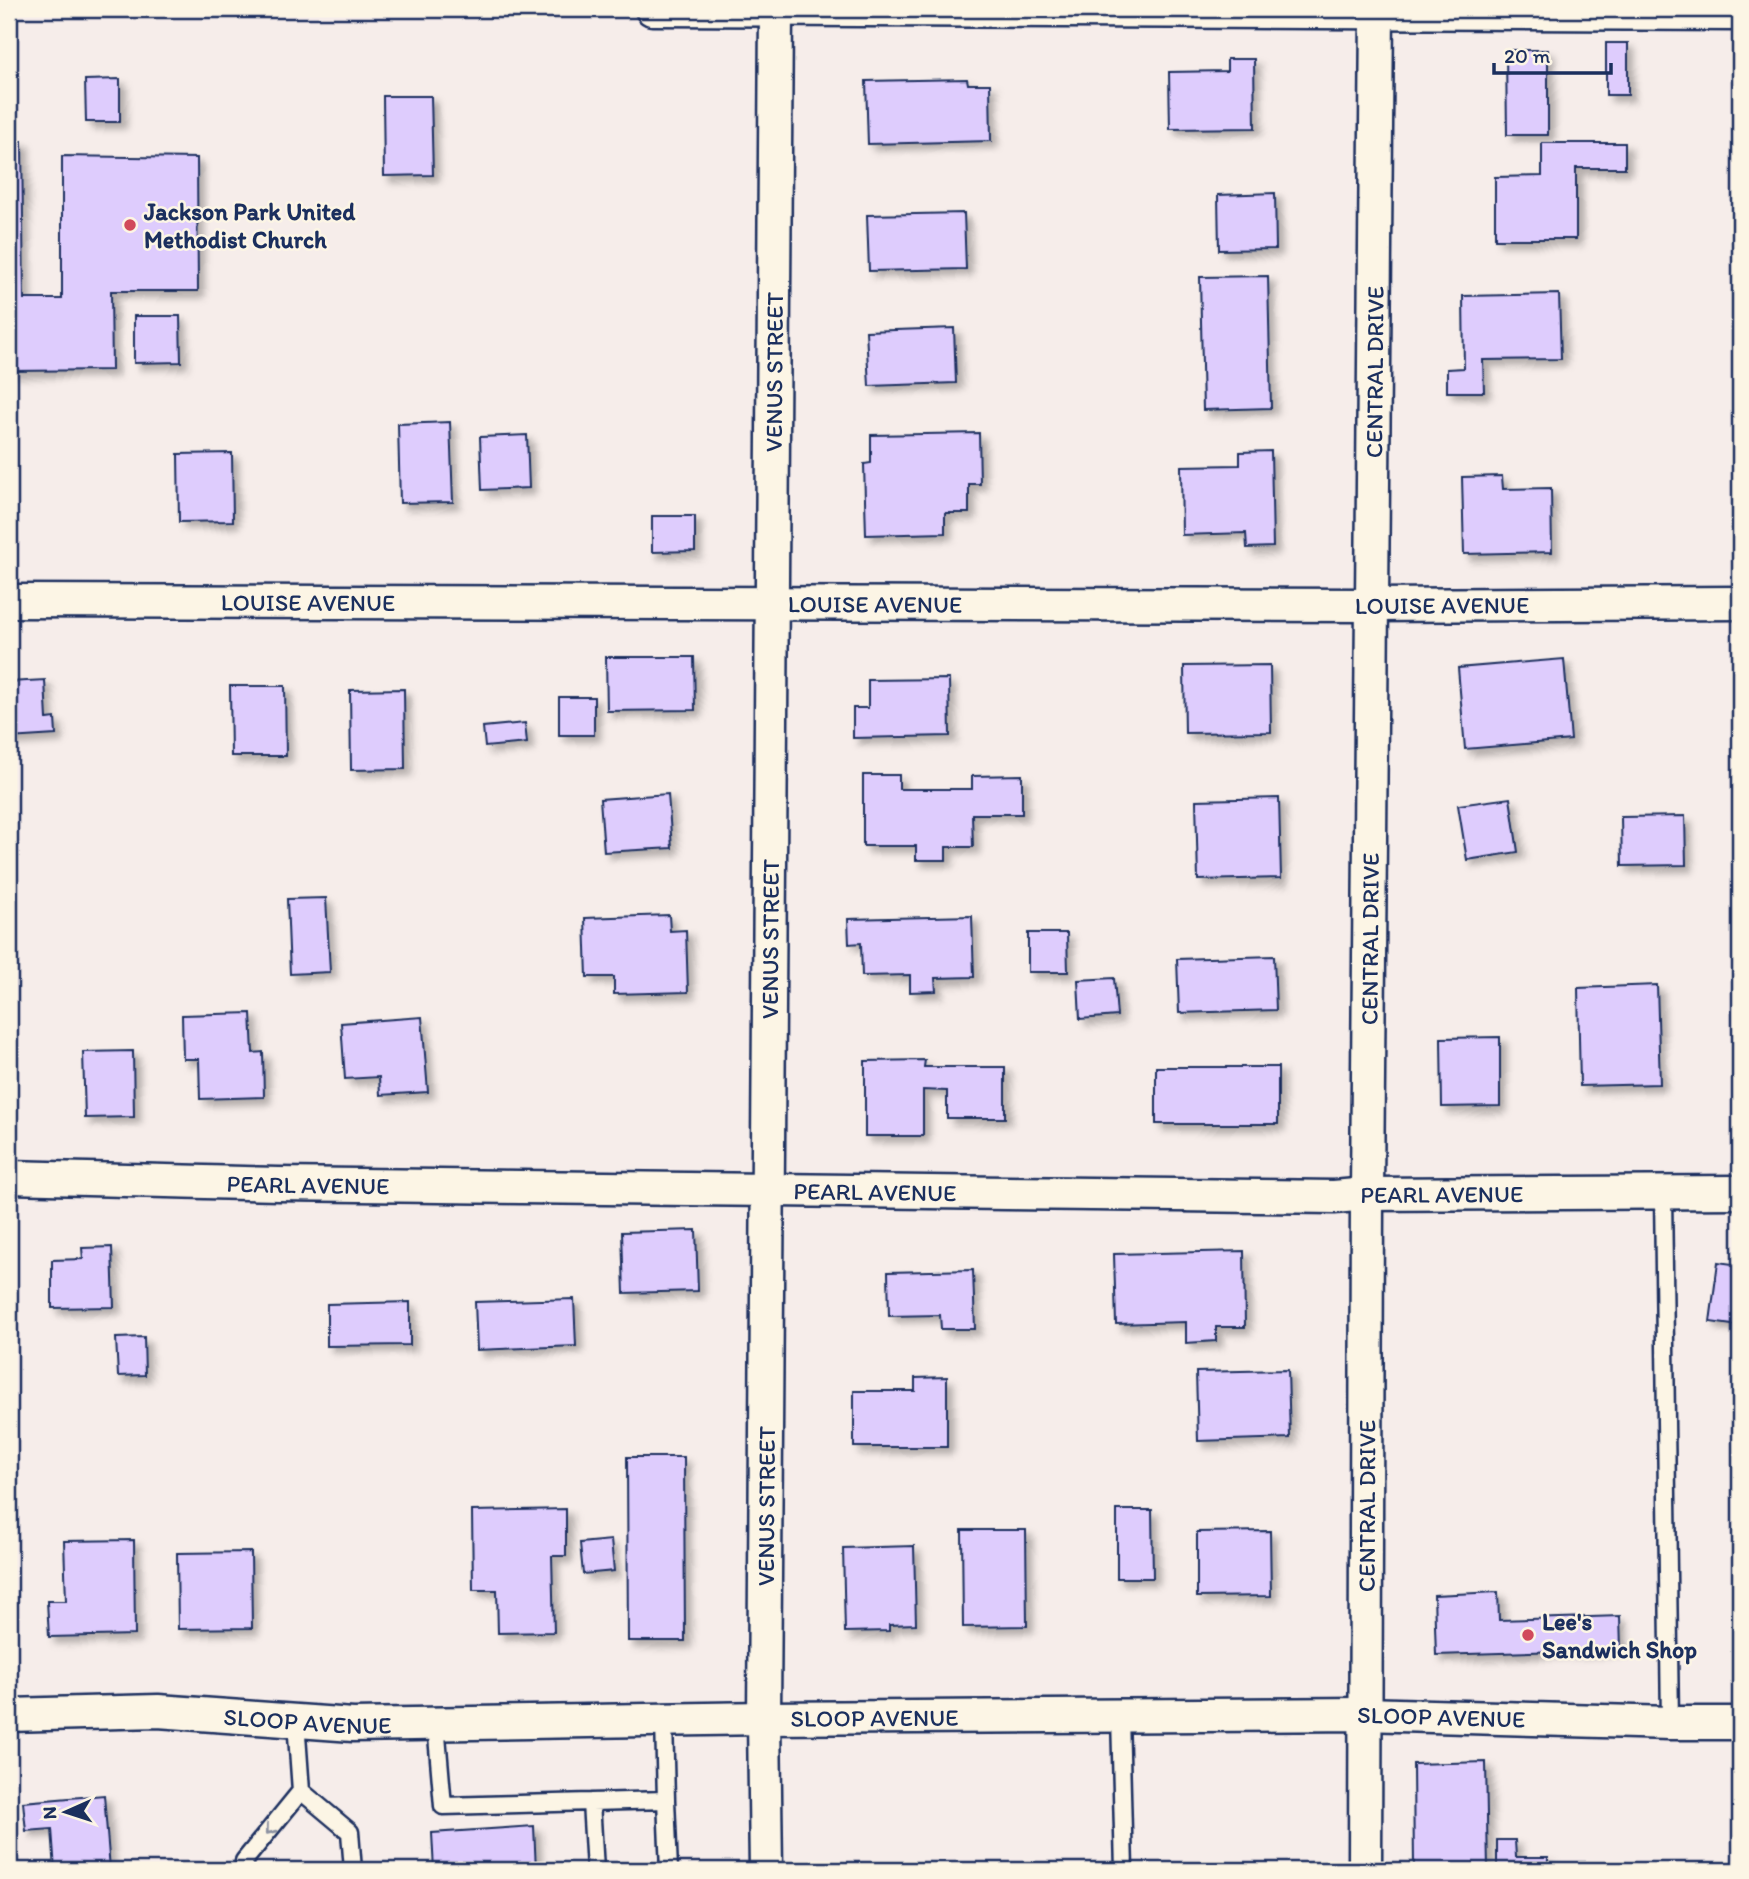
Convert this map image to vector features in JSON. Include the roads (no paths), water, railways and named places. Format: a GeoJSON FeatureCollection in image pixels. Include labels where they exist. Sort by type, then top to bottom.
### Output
{"type":"FeatureCollection","features":[{"type":"Feature","properties":{"kind":"street"},"geometry":{"type":"LineString","coordinates":[[652,9],[1740,14]]}},
{"type":"Feature","properties":{"kind":"street","name":"VENUS STREET"},"geometry":{"type":"LineString","coordinates":[[766,1870],[764,1718],[776,9]]}},
{"type":"Feature","properties":{"kind":"street","name":"CENTRAL DRIVE"},"geometry":{"type":"LineString","coordinates":[[1365,1870],[1367,1194],[1377,11]]}},
{"type":"Feature","properties":{"kind":"street","name":"LOUISE AVENUE"},"geometry":{"type":"LineString","coordinates":[[9,601],[1372,605],[1740,603]]}},
{"type":"Feature","properties":{"kind":"street","name":"PEARL AVENUE"},"geometry":{"type":"LineString","coordinates":[[9,1177],[279,1184],[1334,1197],[1367,1194],[1740,1192]]}},
{"type":"Feature","properties":{"kind":"street","name":"SLOOP AVENUE"},"geometry":{"type":"LineString","coordinates":[[9,1716],[158,1712],[353,1725],[764,1718],[1364,1714],[1740,1723]]}},
{"type":"Feature","properties":{"kind":"lane"},"geometry":{"type":"LineString","coordinates":[[1663,1194],[1670,1723]]}},
{"type":"Feature","properties":{"kind":"lane"},"geometry":{"type":"LineString","coordinates":[[1119,1716],[1124,1870]]}},
{"type":"Feature","properties":{"kind":"lane"},"geometry":{"type":"LineString","coordinates":[[664,1720],[669,1870]]}},
{"type":"Feature","properties":{"kind":"lane"},"geometry":{"type":"LineString","coordinates":[[244,1870],[244,1861],[301,1791],[296,1721]]}},
{"type":"Feature","properties":{"kind":"lane"},"geometry":{"type":"LineString","coordinates":[[436,1724],[443,1806],[666,1800]]}},
{"type":"Feature","properties":{"kind":"lane"},"geometry":{"type":"LineString","coordinates":[[301,1791],[350,1832],[353,1870]]}},
{"type":"Feature","properties":{"kind":"lane"},"geometry":{"type":"LineString","coordinates":[[591,1802],[595,1870]]}},
{"type":"Feature","properties":{"kind":"place","name":"Jackson Park United Methodist Church"},"geometry":{"type":"Point","coordinates":[130,225]}},
{"type":"Feature","properties":{"kind":"place","name":"Lee's Sandwich Shop"},"geometry":{"type":"Point","coordinates":[1528,1635]}}]}
